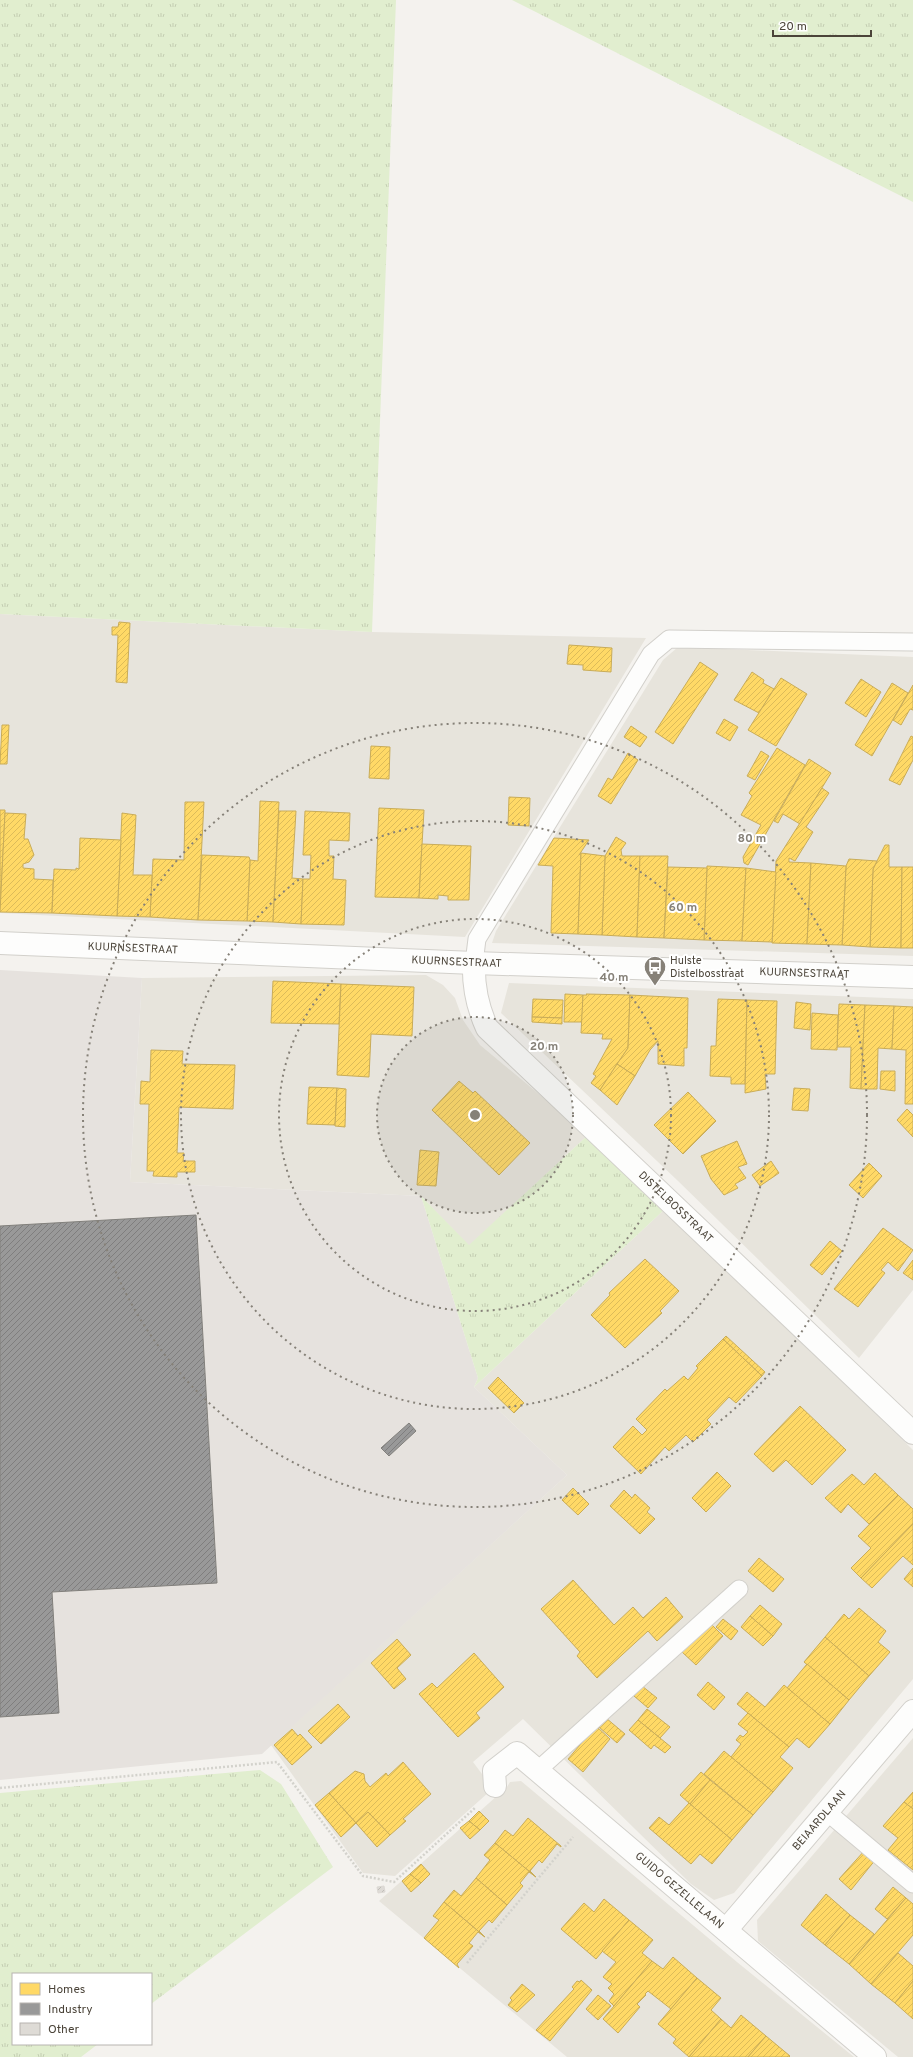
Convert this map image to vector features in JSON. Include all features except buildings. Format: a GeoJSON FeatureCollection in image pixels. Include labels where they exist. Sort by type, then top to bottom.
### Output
{"type":"FeatureCollection","features":[{"type":"Feature","properties":{"kind":"street","name":"KUURNSESTRAAT"},"geometry":{"type":"LineString","coordinates":[[0,943],[474,963],[913,977]]}},
{"type":"Feature","properties":{"kind":"street","name":"DISTELBOSSTRAAT"},"geometry":{"type":"LineString","coordinates":[[474,963],[473,983],[478,1007],[487,1028],[913,1433]]}},
{"type":"Feature","properties":{"kind":"street","name":"BEIAARDLAAN"},"geometry":{"type":"LineString","coordinates":[[726,1930],[913,1711]]}},
{"type":"Feature","properties":{"kind":"street","name":"GUIDO GEZELLELAAN"},"geometry":{"type":"LineString","coordinates":[[495,1786],[494,1771],[516,1753],[538,1770],[875,2057]]}},
{"type":"Feature","properties":{"kind":"lane"},"geometry":{"type":"LineString","coordinates":[[474,963],[477,939],[651,654],[669,639],[913,642]]}},
{"type":"Feature","properties":{"kind":"lane"},"geometry":{"type":"LineString","coordinates":[[538,1770],[739,1589]]}},
{"type":"Feature","properties":{"kind":"lane"},"geometry":{"type":"LineString","coordinates":[[827,1812],[913,1884]]}},
{"type":"Feature","properties":{"kind":"path"},"geometry":{"type":"LineString","coordinates":[[0,1788],[277,1762],[363,1876],[394,1882],[490,1794],[495,1786]]}},
{"type":"Feature","properties":{"kind":"path"},"geometry":{"type":"LineString","coordinates":[[467,1963],[591,1815]]}},
{"type":"Feature","properties":{"kind":"shaded area"},"geometry":{"type":"Polygon","coordinates":[[[0,614],[372,632],[646,638],[465,937],[0,913],[0,614]]]}},
{"type":"Feature","properties":{"kind":"shaded area"},"geometry":{"type":"Polygon","coordinates":[[[678,647],[913,657],[913,956],[492,943],[496,931],[663,660],[678,647]]]}},
{"type":"Feature","properties":{"kind":"shaded area"},"geometry":{"type":"Polygon","coordinates":[[[0,970],[142,978],[130,1182],[421,1196],[478,1378],[474,1387],[567,1475],[262,1754],[0,1780],[0,970]]]}},
{"type":"Feature","properties":{"kind":"shaded area"},"geometry":{"type":"Polygon","coordinates":[[[426,975],[443,985],[455,998],[463,1020],[480,1045],[588,1135],[469,1246],[421,1196],[130,1182],[142,978],[426,975]]]}},
{"type":"Feature","properties":{"kind":"shaded area"},"geometry":{"type":"Polygon","coordinates":[[[509,983],[913,999],[913,1290],[859,1358],[677,1180],[501,1013],[509,983]]]}},
{"type":"Feature","properties":{"kind":"shaded area"},"geometry":{"type":"Polygon","coordinates":[[[665,1209],[913,1450],[913,1679],[734,1893],[714,1900],[691,1884],[523,1719],[473,1762],[488,1782],[489,1792],[395,1876],[363,1873],[271,1745],[567,1475],[474,1387],[665,1209]]]}},
{"type":"Feature","properties":{"kind":"shaded area"},"geometry":{"type":"Polygon","coordinates":[[[913,1738],[913,2057],[898,2057],[758,1941],[757,1920],[913,1738]]]}},
{"type":"Feature","properties":{"kind":"shaded area"},"geometry":{"type":"Polygon","coordinates":[[[521,1781],[737,1962],[854,2057],[567,2057],[379,1901],[507,1787],[510,1782],[521,1781]]]}},
{"type":"Feature","properties":{"kind":"green space"},"geometry":{"type":"Polygon","coordinates":[[[0,0],[396,0],[372,632],[0,614],[0,0]]]}},
{"type":"Feature","properties":{"kind":"green space"},"geometry":{"type":"Polygon","coordinates":[[[512,0],[913,0],[913,202],[512,0]]]}},
{"type":"Feature","properties":{"kind":"green space"},"geometry":{"type":"Polygon","coordinates":[[[588,1135],[665,1209],[474,1387],[478,1378],[421,1196],[469,1245],[588,1135]]]}},
{"type":"Feature","properties":{"kind":"green space"},"geometry":{"type":"Polygon","coordinates":[[[260,1770],[281,1784],[333,1867],[152,2003],[152,1973],[12,1973],[12,2045],[97,2045],[81,2057],[0,2057],[0,1793],[260,1770]]]}},
{"type":"Feature","properties":{"kind":"place","name":"Hulste Distelbosstraat"},"geometry":{"type":"Point","coordinates":[655,986]}}]}
